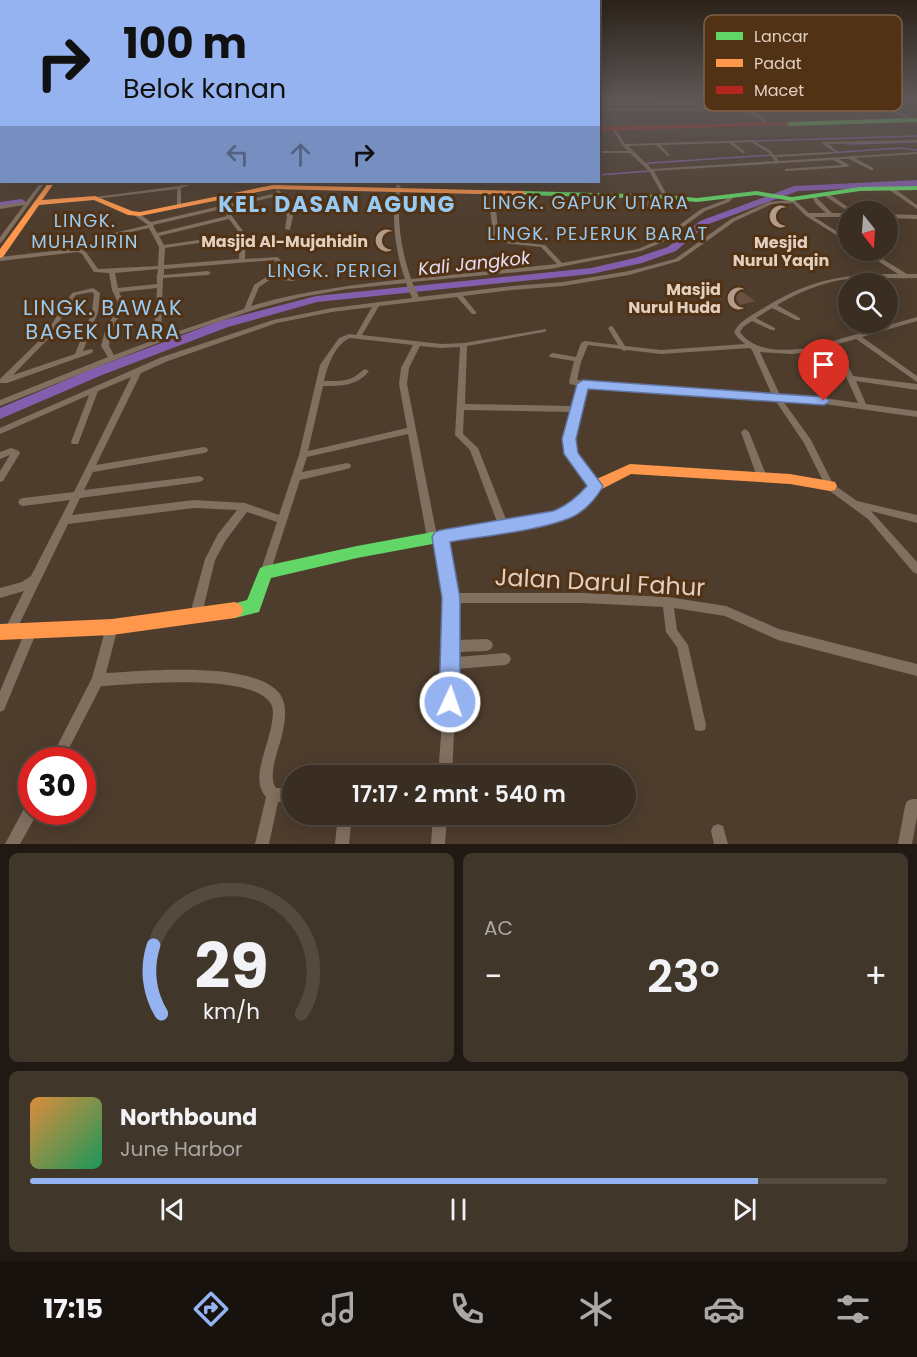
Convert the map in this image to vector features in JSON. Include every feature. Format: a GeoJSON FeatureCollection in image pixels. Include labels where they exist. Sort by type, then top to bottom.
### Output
{"type":"FeatureCollection","features":[{"type":"Feature","properties":{"kind":"street"},"geometry":{"type":"LineString","coordinates":[[621,140],[630,152],[651,170],[666,197]]}},
{"type":"Feature","properties":{"kind":"street"},"geometry":{"type":"LineString","coordinates":[[624,145],[754,141],[778,162]]}},
{"type":"Feature","properties":{"kind":"street"},"geometry":{"type":"LineString","coordinates":[[773,156],[836,152],[823,143],[917,141]]}},
{"type":"Feature","properties":{"kind":"street"},"geometry":{"type":"LineString","coordinates":[[729,142],[744,153]]}},
{"type":"Feature","properties":{"kind":"street"},"geometry":{"type":"LineString","coordinates":[[657,144],[668,155]]}},
{"type":"Feature","properties":{"kind":"street"},"geometry":{"type":"LineString","coordinates":[[600,152],[630,152]]}},
{"type":"Feature","properties":{"kind":"street"},"geometry":{"type":"LineString","coordinates":[[787,170],[847,166],[823,153]]}},
{"type":"Feature","properties":{"kind":"street"},"geometry":{"type":"LineString","coordinates":[[907,153],[917,158]]}},
{"type":"Feature","properties":{"kind":"street"},"geometry":{"type":"LineString","coordinates":[[651,170],[917,153]]}},
{"type":"Feature","properties":{"kind":"street"},"geometry":{"type":"LineString","coordinates":[[851,158],[871,169]]}},
{"type":"Feature","properties":{"kind":"street"},"geometry":{"type":"LineString","coordinates":[[806,161],[818,168]]}},
{"type":"Feature","properties":{"kind":"street"},"geometry":{"type":"LineString","coordinates":[[0,257],[45,183]]}},
{"type":"Feature","properties":{"kind":"street"},"geometry":{"type":"LineString","coordinates":[[0,207],[95,198],[193,183]]}},
{"type":"Feature","properties":{"kind":"street"},"geometry":{"type":"LineString","coordinates":[[179,187],[179,206]]}},
{"type":"Feature","properties":{"kind":"street"},"geometry":{"type":"LineString","coordinates":[[398,187],[397,233],[402,260],[415,297]]}},
{"type":"Feature","properties":{"kind":"street"},"geometry":{"type":"LineString","coordinates":[[117,232],[150,225],[261,188],[278,191],[398,187],[495,194],[666,197],[693,200],[756,193],[791,200],[808,215],[838,234]]}},
{"type":"Feature","properties":{"kind":"street"},"geometry":{"type":"LineString","coordinates":[[891,188],[917,207]]}},
{"type":"Feature","properties":{"kind":"street"},"geometry":{"type":"LineString","coordinates":[[0,431],[138,370],[275,321],[415,297],[587,281],[677,260],[733,220],[771,203],[854,190],[917,188]]}},
{"type":"Feature","properties":{"kind":"street"},"geometry":{"type":"LineString","coordinates":[[278,191],[290,216],[288,229]]}},
{"type":"Feature","properties":{"kind":"street"},"geometry":{"type":"LineString","coordinates":[[495,194],[493,209],[496,241],[543,246],[561,265]]}},
{"type":"Feature","properties":{"kind":"street"},"geometry":{"type":"LineString","coordinates":[[0,403],[157,340],[246,311],[331,289],[561,265],[651,246],[703,210],[727,201],[733,196]]}},
{"type":"Feature","properties":{"kind":"street"},"geometry":{"type":"LineString","coordinates":[[820,196],[838,202]]}},
{"type":"Feature","properties":{"kind":"street"},"geometry":{"type":"LineString","coordinates":[[820,196],[818,203],[831,215]]}},
{"type":"Feature","properties":{"kind":"street"},"geometry":{"type":"LineString","coordinates":[[95,198],[136,214],[150,225],[162,247],[158,286],[157,340]]}},
{"type":"Feature","properties":{"kind":"street"},"geometry":{"type":"LineString","coordinates":[[0,241],[35,202]]}},
{"type":"Feature","properties":{"kind":"street"},"geometry":{"type":"LineString","coordinates":[[0,246],[35,202]]}},
{"type":"Feature","properties":{"kind":"street"},"geometry":{"type":"LineString","coordinates":[[136,214],[179,206],[220,203]]}},
{"type":"Feature","properties":{"kind":"street"},"geometry":{"type":"LineString","coordinates":[[220,203],[243,235],[242,260]]}},
{"type":"Feature","properties":{"kind":"street"},"geometry":{"type":"LineString","coordinates":[[808,215],[838,215]]}},
{"type":"Feature","properties":{"kind":"street"},"geometry":{"type":"LineString","coordinates":[[898,216],[917,217]]}},
{"type":"Feature","properties":{"kind":"street"},"geometry":{"type":"LineString","coordinates":[[156,235],[229,217]]}},
{"type":"Feature","properties":{"kind":"street"},"geometry":{"type":"LineString","coordinates":[[162,247],[243,235]]}},
{"type":"Feature","properties":{"kind":"street"},"geometry":{"type":"LineString","coordinates":[[0,257],[79,250],[99,272],[276,258],[281,269],[254,288],[246,311]]}},
{"type":"Feature","properties":{"kind":"street"},"geometry":{"type":"LineString","coordinates":[[881,261],[905,276]]}},
{"type":"Feature","properties":{"kind":"street"},"geometry":{"type":"LineString","coordinates":[[112,271],[121,308],[108,331],[105,346],[112,358]]}},
{"type":"Feature","properties":{"kind":"street"},"geometry":{"type":"LineString","coordinates":[[159,277],[208,273]]}},
{"type":"Feature","properties":{"kind":"street"},"geometry":{"type":"LineString","coordinates":[[830,486],[808,442],[778,399],[754,347],[742,340],[737,332],[740,326],[797,290],[832,279],[917,276]]}},
{"type":"Feature","properties":{"kind":"street"},"geometry":{"type":"LineString","coordinates":[[269,277],[293,279]]}},
{"type":"Feature","properties":{"kind":"street"},"geometry":{"type":"LineString","coordinates":[[115,290],[158,286]]}},
{"type":"Feature","properties":{"kind":"street"},"geometry":{"type":"LineString","coordinates":[[2,382],[47,337],[73,295],[83,291],[95,291],[97,307],[78,354]]}},
{"type":"Feature","properties":{"kind":"street"},"geometry":{"type":"LineString","coordinates":[[458,294],[474,313]]}},
{"type":"Feature","properties":{"kind":"street"},"geometry":{"type":"LineString","coordinates":[[358,337],[377,304]]}},
{"type":"Feature","properties":{"kind":"street"},"geometry":{"type":"LineString","coordinates":[[773,306],[798,319]]}},
{"type":"Feature","properties":{"kind":"street"},"geometry":{"type":"LineString","coordinates":[[753,319],[773,329]]}},
{"type":"Feature","properties":{"kind":"street"},"geometry":{"type":"LineString","coordinates":[[917,319],[835,344],[800,352],[754,347],[683,352],[624,349],[584,343],[573,382],[862,406],[917,414]]}},
{"type":"Feature","properties":{"kind":"street"},"geometry":{"type":"LineString","coordinates":[[611,328],[624,349]]}},
{"type":"Feature","properties":{"kind":"street"},"geometry":{"type":"LineString","coordinates":[[5,632],[112,627],[253,607],[297,477],[324,365],[341,339],[358,337],[417,345],[464,345],[544,330]]}},
{"type":"Feature","properties":{"kind":"street"},"geometry":{"type":"LineString","coordinates":[[858,337],[917,380]]}},
{"type":"Feature","properties":{"kind":"street"},"geometry":{"type":"LineString","coordinates":[[835,344],[862,406]]}},
{"type":"Feature","properties":{"kind":"street"},"geometry":{"type":"LineString","coordinates":[[417,345],[403,375],[411,430],[451,598],[452,663],[446,765]]}},
{"type":"Feature","properties":{"kind":"street"},"geometry":{"type":"LineString","coordinates":[[464,345],[459,435],[474,448],[504,527]]}},
{"type":"Feature","properties":{"kind":"street"},"geometry":{"type":"LineString","coordinates":[[2,382],[88,351]]}},
{"type":"Feature","properties":{"kind":"street"},"geometry":{"type":"LineString","coordinates":[[553,355],[578,360]]}},
{"type":"Feature","properties":{"kind":"street"},"geometry":{"type":"LineString","coordinates":[[5,632],[36,579],[66,520],[138,370]]}},
{"type":"Feature","properties":{"kind":"street"},"geometry":{"type":"LineString","coordinates":[[320,384],[353,382],[361,378],[365,371]]}},
{"type":"Feature","properties":{"kind":"street"},"geometry":{"type":"LineString","coordinates":[[851,378],[917,387]]}},
{"type":"Feature","properties":{"kind":"street"},"geometry":{"type":"LineString","coordinates":[[583,384],[569,447],[571,454],[595,486]]}},
{"type":"Feature","properties":{"kind":"street"},"geometry":{"type":"LineString","coordinates":[[75,442],[95,389]]}},
{"type":"Feature","properties":{"kind":"street"},"geometry":{"type":"LineString","coordinates":[[461,407],[576,409]]}},
{"type":"Feature","properties":{"kind":"street"},"geometry":{"type":"LineString","coordinates":[[303,455],[411,430]]}},
{"type":"Feature","properties":{"kind":"street"},"geometry":{"type":"LineString","coordinates":[[745,432],[762,477]]}},
{"type":"Feature","properties":{"kind":"street"},"geometry":{"type":"LineString","coordinates":[[90,469],[204,450]]}},
{"type":"Feature","properties":{"kind":"street"},"geometry":{"type":"LineString","coordinates":[[0,456],[15,451],[16,455],[0,479]]}},
{"type":"Feature","properties":{"kind":"street"},"geometry":{"type":"LineString","coordinates":[[297,477],[347,466]]}},
{"type":"Feature","properties":{"kind":"street"},"geometry":{"type":"LineString","coordinates":[[265,573],[357,552],[504,527],[566,513],[578,506],[595,486],[630,469],[790,479],[830,486],[871,516],[917,569]]}},
{"type":"Feature","properties":{"kind":"street"},"geometry":{"type":"LineString","coordinates":[[23,502],[199,479]]}},
{"type":"Feature","properties":{"kind":"street"},"geometry":{"type":"LineString","coordinates":[[852,502],[917,519]]}},
{"type":"Feature","properties":{"kind":"street"},"geometry":{"type":"LineString","coordinates":[[66,520],[194,504],[245,507],[283,520]]}},
{"type":"Feature","properties":{"kind":"street"},"geometry":{"type":"LineString","coordinates":[[196,614],[210,560],[222,537],[245,507]]}},
{"type":"Feature","properties":{"kind":"street"},"geometry":{"type":"LineString","coordinates":[[0,593],[36,579]]}},
{"type":"Feature","properties":{"kind":"street","name":"Jalan Darul Fahur"},"geometry":{"type":"LineString","coordinates":[[451,598],[584,598],[668,602],[733,612],[778,634],[917,669]]}},
{"type":"Feature","properties":{"kind":"street"},"geometry":{"type":"LineString","coordinates":[[668,602],[672,632],[682,645],[700,724]]}},
{"type":"Feature","properties":{"kind":"street"},"geometry":{"type":"LineString","coordinates":[[63,747],[98,680],[112,627]]}},
{"type":"Feature","properties":{"kind":"street"},"geometry":{"type":"LineString","coordinates":[[0,706],[31,631]]}},
{"type":"Feature","properties":{"kind":"street"},"geometry":{"type":"LineString","coordinates":[[451,646],[487,645]]}},
{"type":"Feature","properties":{"kind":"street"},"geometry":{"type":"LineString","coordinates":[[452,663],[505,659]]}},
{"type":"Feature","properties":{"kind":"street"},"geometry":{"type":"LineString","coordinates":[[98,680],[215,675],[257,685],[267,691],[276,699],[278,708],[266,771],[267,789],[273,795],[282,795]]}},
{"type":"Feature","properties":{"kind":"street"},"geometry":{"type":"LineString","coordinates":[[262,844],[273,795]]}},
{"type":"Feature","properties":{"kind":"street"},"geometry":{"type":"LineString","coordinates":[[905,844],[912,806],[917,806]]}},
{"type":"Feature","properties":{"kind":"street"},"geometry":{"type":"LineString","coordinates":[[12,844],[23,825]]}},
{"type":"Feature","properties":{"kind":"street"},"geometry":{"type":"LineString","coordinates":[[342,844],[344,825]]}},
{"type":"Feature","properties":{"kind":"street"},"geometry":{"type":"LineString","coordinates":[[438,844],[439,825]]}},
{"type":"Feature","properties":{"kind":"building"},"geometry":{"type":"Polygon","coordinates":[[[623,200],[650,201],[653,209],[626,209],[623,200]]]}},
{"type":"Feature","properties":{"kind":"building","name":"Masjid Nurul Huda"},"geometry":{"type":"Polygon","coordinates":[[[741,291],[755,301],[737,306],[724,295],[741,291]]]}},
{"type":"Feature","properties":{"kind":"waterway"},"geometry":{"type":"LineString","coordinates":[[752,141],[772,140]]}},
{"type":"Feature","properties":{"kind":"waterway"},"geometry":{"type":"LineString","coordinates":[[847,144],[917,142]]}},
{"type":"Feature","properties":{"kind":"waterway"},"geometry":{"type":"LineString","coordinates":[[829,145],[835,151]]}},
{"type":"Feature","properties":{"kind":"waterway"},"geometry":{"type":"LineString","coordinates":[[829,153],[900,148],[917,150]]}},
{"type":"Feature","properties":{"kind":"waterway"},"geometry":{"type":"LineString","coordinates":[[648,166],[646,164],[649,163],[773,155]]}},
{"type":"Feature","properties":{"kind":"waterway"},"geometry":{"type":"LineString","coordinates":[[600,175],[649,171]]}},
{"type":"Feature","properties":{"kind":"waterway","name":"Kali Jangkok"},"geometry":{"type":"LineString","coordinates":[[0,414],[97,372],[224,324],[316,299],[591,271],[638,261],[672,249],[703,223],[797,188],[917,183]]}},
{"type":"Feature","properties":{"kind":"waterway"},"geometry":{"type":"LineString","coordinates":[[0,205],[22,202]]}},
{"type":"Feature","properties":{"kind":"traffic: fast"},"geometry":{"type":"LineString","coordinates":[[523,193],[697,200],[756,193],[792,199],[860,189],[917,188]]}},
{"type":"Feature","properties":{"kind":"traffic: fast"},"geometry":{"type":"LineString","coordinates":[[235,610],[253,607],[265,573],[357,552],[503,525]]}},
{"type":"Feature","properties":{"kind":"traffic: slow"},"geometry":{"type":"LineString","coordinates":[[0,255],[51,183]]}},
{"type":"Feature","properties":{"kind":"traffic: slow"},"geometry":{"type":"LineString","coordinates":[[38,203],[95,198],[131,213],[140,214],[273,187],[523,193]]}},
{"type":"Feature","properties":{"kind":"traffic: slow"},"geometry":{"type":"LineString","coordinates":[[503,525],[560,515],[578,506],[595,486],[630,469],[790,479],[830,486]]}},
{"type":"Feature","properties":{"kind":"traffic: slow"},"geometry":{"type":"LineString","coordinates":[[0,632],[112,627],[235,610]]}},
{"type":"Feature","properties":{"kind":"place","name":"Mesjid Nurul Yaqin"},"geometry":{"type":"Point","coordinates":[781,217]}},
{"type":"Feature","properties":{"kind":"place","name":"Masjid Al-Mujahidin"},"geometry":{"type":"Point","coordinates":[386,241]}},
{"type":"Feature","properties":{"kind":"place","name":"Masjid Nurul Huda"},"geometry":{"type":"Point","coordinates":[739,298]}},
{"type":"Feature","properties":{"kind":"district","name":"LINGK. GAPUK UTARA"},"geometry":{"type":"Point","coordinates":[586,202]}},
{"type":"Feature","properties":{"kind":"district","name":"KEL. DASAN AGUNG"},"geometry":{"type":"Point","coordinates":[337,204]}},
{"type":"Feature","properties":{"kind":"district","name":"LINGK. MUHAJIRIN"},"geometry":{"type":"Point","coordinates":[85,230]}},
{"type":"Feature","properties":{"kind":"district","name":"LINGK. PEJERUK BARAT"},"geometry":{"type":"Point","coordinates":[598,233]}},
{"type":"Feature","properties":{"kind":"district","name":"LINGK. PERIGI"},"geometry":{"type":"Point","coordinates":[333,270]}},
{"type":"Feature","properties":{"kind":"district","name":"LINGK. BAWAK BAGEK UTARA"},"geometry":{"type":"Point","coordinates":[103,319]}},
{"type":"Feature","properties":{"kind":"route"},"geometry":{"type":"LineString","coordinates":[[450,702],[451,598],[441,537],[553,517],[566,513],[582,502],[595,486],[571,454],[569,439],[583,384],[824,401]]}}]}
